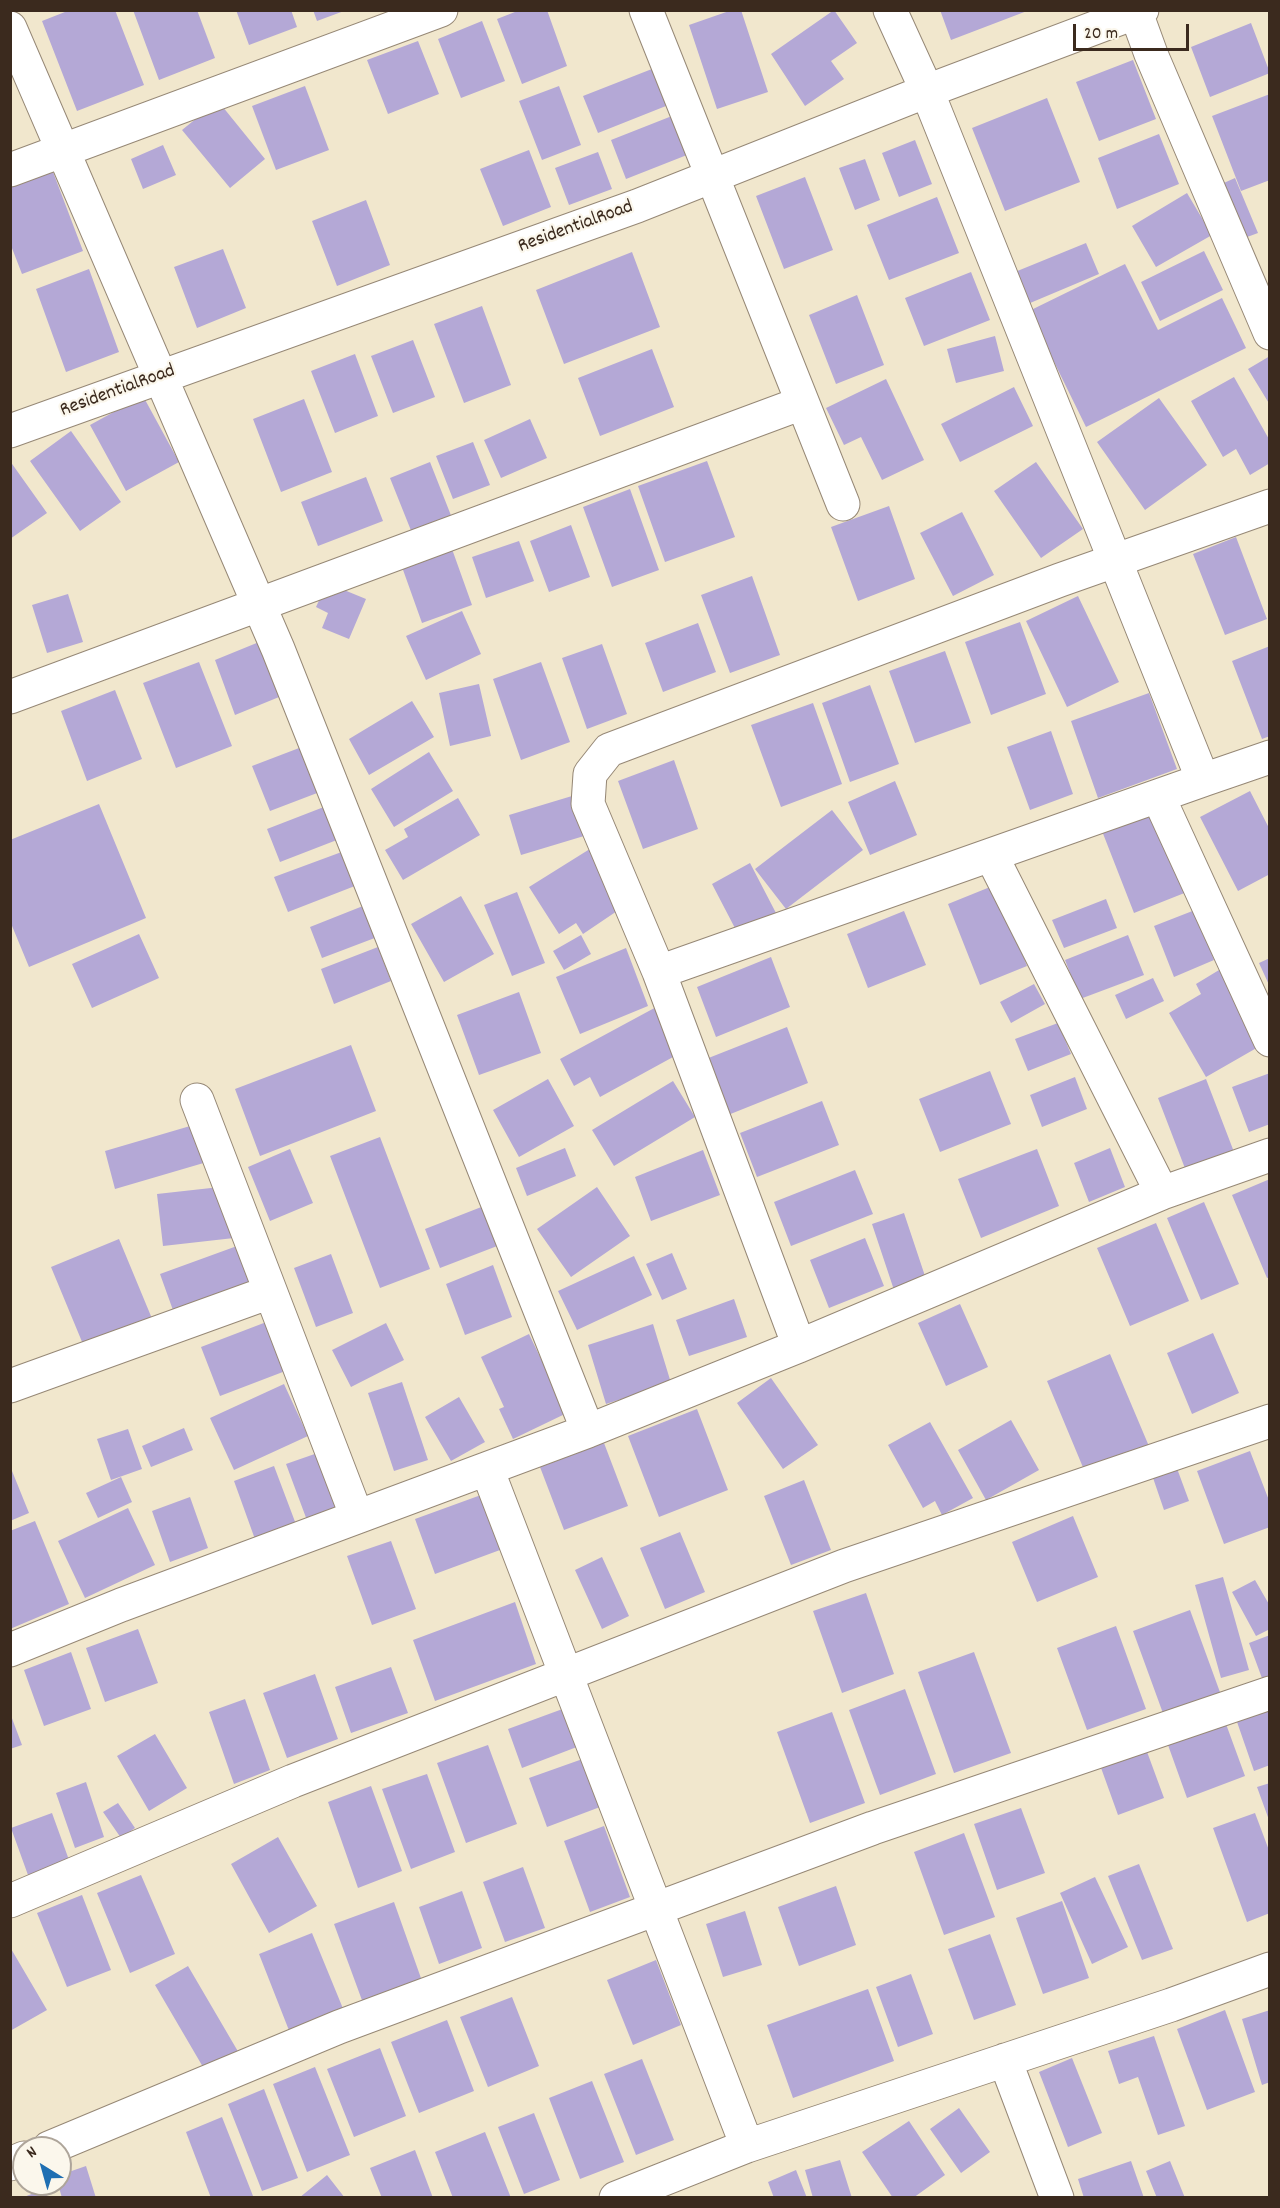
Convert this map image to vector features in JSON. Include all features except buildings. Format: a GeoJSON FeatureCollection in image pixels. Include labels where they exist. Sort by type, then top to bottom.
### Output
{"type":"FeatureCollection","features":[{"type":"Feature","properties":{"kind":"street"},"geometry":{"type":"LineString","coordinates":[[10,170],[441,10]]}},
{"type":"Feature","properties":{"kind":"street"},"geometry":{"type":"LineString","coordinates":[[646,10],[843,504]]}},
{"type":"Feature","properties":{"kind":"street"},"geometry":{"type":"LineString","coordinates":[[890,10],[927,91],[1203,780]]}},
{"type":"Feature","properties":{"kind":"street"},"geometry":{"type":"LineString","coordinates":[[1138,11],[1151,54],[1269,333]]}},
{"type":"Feature","properties":{"kind":"street","name":"ResidentialRoad"},"geometry":{"type":"LineString","coordinates":[[10,431],[637,206],[927,91],[1138,11]]}},
{"type":"Feature","properties":{"kind":"street"},"geometry":{"type":"LineString","coordinates":[[10,28],[259,604],[588,1431]]}},
{"type":"Feature","properties":{"kind":"street"},"geometry":{"type":"LineString","coordinates":[[10,697],[802,403]]}},
{"type":"Feature","properties":{"kind":"street"},"geometry":{"type":"LineString","coordinates":[[799,1346],[659,972],[588,804],[590,774],[609,750],[1114,561],[1269,506]]}},
{"type":"Feature","properties":{"kind":"street"},"geometry":{"type":"LineString","coordinates":[[659,972],[1269,757]]}},
{"type":"Feature","properties":{"kind":"street"},"geometry":{"type":"LineString","coordinates":[[1158,796],[1269,1040]]}},
{"type":"Feature","properties":{"kind":"street"},"geometry":{"type":"LineString","coordinates":[[991,855],[1162,1193]]}},
{"type":"Feature","properties":{"kind":"street"},"geometry":{"type":"LineString","coordinates":[[197,1100],[357,1517]]}},
{"type":"Feature","properties":{"kind":"street"},"geometry":{"type":"LineString","coordinates":[[10,1650],[121,1605],[588,1431],[799,1346],[1162,1193],[1269,1155]]}},
{"type":"Feature","properties":{"kind":"street"},"geometry":{"type":"LineString","coordinates":[[10,1386],[270,1292]]}},
{"type":"Feature","properties":{"kind":"street"},"geometry":{"type":"LineString","coordinates":[[10,1900],[293,1781],[844,1566],[1267,1430]]}},
{"type":"Feature","properties":{"kind":"street"},"geometry":{"type":"LineString","coordinates":[[487,1469],[747,2146]]}},
{"type":"Feature","properties":{"kind":"street"},"geometry":{"type":"LineString","coordinates":[[72,2138],[339,2027],[873,1828],[1269,1693]]}},
{"type":"Feature","properties":{"kind":"street"},"geometry":{"type":"LineString","coordinates":[[616,2198],[747,2146],[1171,2005],[1269,1969]]}},
{"type":"Feature","properties":{"kind":"street"},"geometry":{"type":"LineString","coordinates":[[1005,2060],[1057,2198]]}}]}
